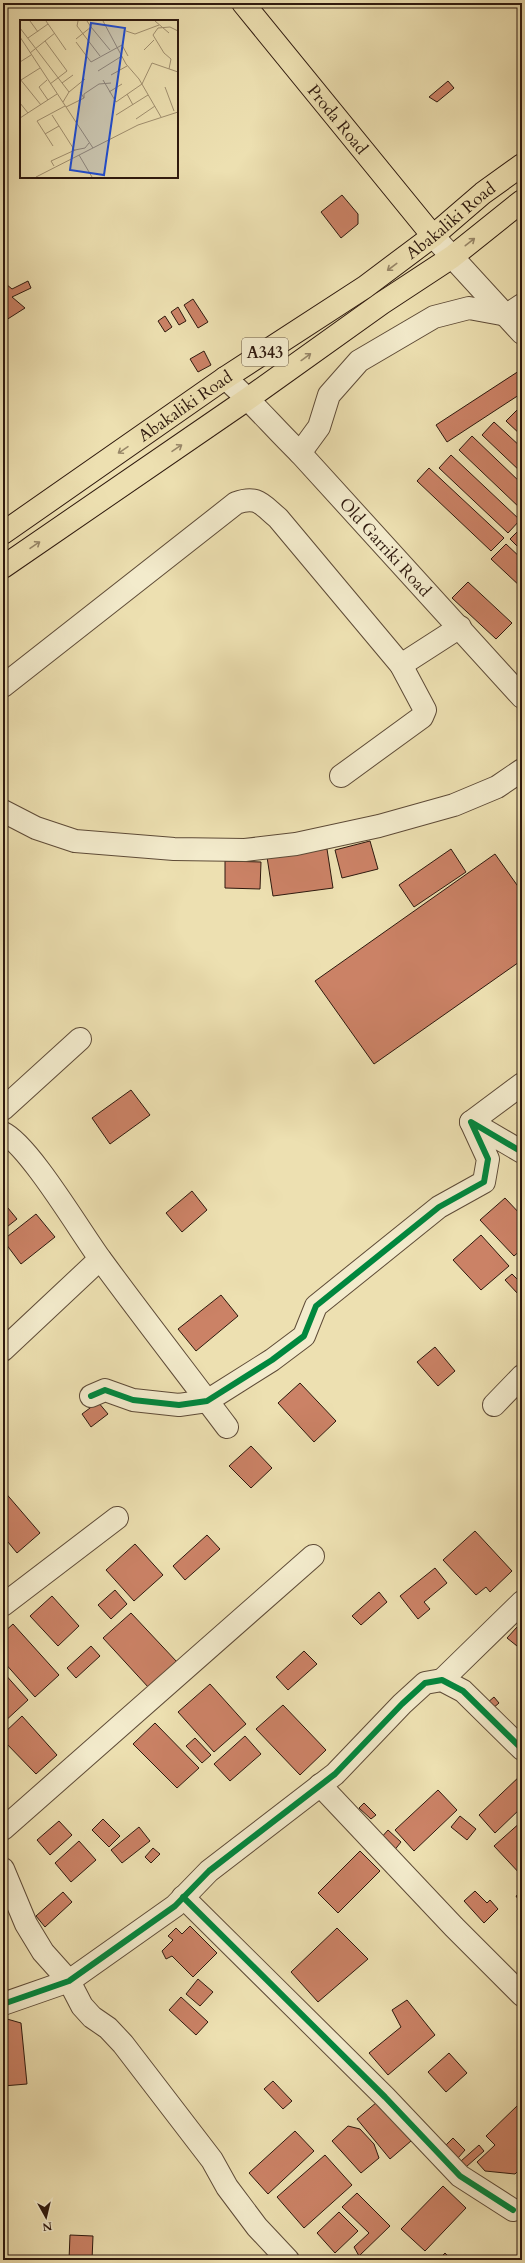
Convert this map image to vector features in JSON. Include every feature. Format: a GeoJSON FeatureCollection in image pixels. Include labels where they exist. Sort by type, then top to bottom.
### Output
{"type":"FeatureCollection","features":[{"type":"Feature","properties":{"kind":"main road","name":"Proda Road"},"geometry":{"type":"LineString","coordinates":[[243,3],[433,236]]}},
{"type":"Feature","properties":{"kind":"main road","name":"Abakaliki Road"},"geometry":{"type":"LineString","coordinates":[[3,533],[225,378],[365,287],[433,236],[483,194],[522,165]]}},
{"type":"Feature","properties":{"kind":"main road","name":"Abakaliki Road"},"geometry":{"type":"LineString","coordinates":[[3,567],[249,398],[382,303],[452,257],[522,201]]}},
{"type":"Feature","properties":{"kind":"street"},"geometry":{"type":"LineString","coordinates":[[433,236],[452,257],[514,310],[522,333]]}},
{"type":"Feature","properties":{"kind":"street"},"geometry":{"type":"LineString","coordinates":[[300,453],[319,427],[329,395],[359,361],[434,317],[470,308],[514,310]]}},
{"type":"Feature","properties":{"kind":"street","name":"Old Garriki Road"},"geometry":{"type":"LineString","coordinates":[[225,378],[249,398],[277,431],[300,453],[522,696]]}},
{"type":"Feature","properties":{"kind":"street"},"geometry":{"type":"LineString","coordinates":[[3,686],[185,541],[236,503],[248,498],[258,500],[278,518],[401,665],[424,710],[422,717],[341,776]]}},
{"type":"Feature","properties":{"kind":"street"},"geometry":{"type":"LineString","coordinates":[[401,665],[460,627]]}},
{"type":"Feature","properties":{"kind":"street"},"geometry":{"type":"LineString","coordinates":[[3,811],[36,828],[75,841],[174,849],[245,850],[296,844],[379,826],[454,805],[498,787],[522,770]]}},
{"type":"Feature","properties":{"kind":"street"},"geometry":{"type":"LineString","coordinates":[[3,1109],[80,1039]]}},
{"type":"Feature","properties":{"kind":"street"},"geometry":{"type":"LineString","coordinates":[[471,1122],[522,1084]]}},
{"type":"Feature","properties":{"kind":"street"},"geometry":{"type":"LineString","coordinates":[[471,1122],[522,1152]]}},
{"type":"Feature","properties":{"kind":"street"},"geometry":{"type":"LineString","coordinates":[[91,1396],[105,1390],[133,1400],[179,1405],[207,1401],[272,1360],[304,1336],[316,1306],[439,1207],[484,1182],[488,1159],[471,1122]]}},
{"type":"Feature","properties":{"kind":"street"},"geometry":{"type":"LineString","coordinates":[[3,1133],[9,1136],[34,1164],[100,1259],[227,1427]]}},
{"type":"Feature","properties":{"kind":"street"},"geometry":{"type":"LineString","coordinates":[[3,1350],[100,1259]]}},
{"type":"Feature","properties":{"kind":"street"},"geometry":{"type":"LineString","coordinates":[[494,1405],[522,1376]]}},
{"type":"Feature","properties":{"kind":"street"},"geometry":{"type":"LineString","coordinates":[[3,1605],[117,1518]]}},
{"type":"Feature","properties":{"kind":"street"},"geometry":{"type":"LineString","coordinates":[[3,1829],[313,1556]]}},
{"type":"Feature","properties":{"kind":"street"},"geometry":{"type":"LineString","coordinates":[[3,2004],[70,1981],[175,1906],[209,1871],[335,1774],[424,1683],[442,1680],[522,1602]]}},
{"type":"Feature","properties":{"kind":"street"},"geometry":{"type":"LineString","coordinates":[[442,1680],[463,1691],[522,1749]]}},
{"type":"Feature","properties":{"kind":"street"},"geometry":{"type":"LineString","coordinates":[[320,1785],[454,1927],[522,1995]]}},
{"type":"Feature","properties":{"kind":"street"},"geometry":{"type":"LineString","coordinates":[[3,1869],[26,1924],[43,1952],[70,1981],[82,2006],[92,2017],[108,2028],[123,2044],[212,2160],[227,2187],[257,2227],[288,2260]]}},
{"type":"Feature","properties":{"kind":"street"},"geometry":{"type":"LineString","coordinates":[[183,1897],[385,2097],[460,2176],[519,2209]]}},
{"type":"Feature","properties":{"kind":"building"},"geometry":{"type":"Polygon","coordinates":[[[448,81],[454,88],[437,102],[429,97],[448,81]]]}},
{"type":"Feature","properties":{"kind":"building"},"geometry":{"type":"Polygon","coordinates":[[[342,195],[358,214],[358,224],[341,238],[321,212],[342,195]]]}},
{"type":"Feature","properties":{"kind":"building"},"geometry":{"type":"Polygon","coordinates":[[[28,281],[31,288],[12,297],[25,308],[3,322],[3,286],[6,284],[12,289],[28,281]]]}},
{"type":"Feature","properties":{"kind":"building"},"geometry":{"type":"Polygon","coordinates":[[[193,299],[208,322],[198,328],[184,305],[193,299]]]}},
{"type":"Feature","properties":{"kind":"building"},"geometry":{"type":"Polygon","coordinates":[[[178,307],[186,321],[179,325],[171,312],[178,307]]]}},
{"type":"Feature","properties":{"kind":"building"},"geometry":{"type":"Polygon","coordinates":[[[165,316],[172,327],[165,332],[158,321],[165,316]]]}},
{"type":"Feature","properties":{"kind":"building"},"geometry":{"type":"Polygon","coordinates":[[[204,351],[211,365],[198,372],[190,359],[204,351]]]}},
{"type":"Feature","properties":{"kind":"building"},"geometry":{"type":"Polygon","coordinates":[[[522,369],[522,393],[447,442],[436,425],[522,369]]]}},
{"type":"Feature","properties":{"kind":"building"},"geometry":{"type":"Polygon","coordinates":[[[519,408],[522,411],[522,436],[506,421],[519,408]]]}},
{"type":"Feature","properties":{"kind":"building"},"geometry":{"type":"Polygon","coordinates":[[[494,422],[522,448],[522,473],[482,435],[494,422]]]}},
{"type":"Feature","properties":{"kind":"building"},"geometry":{"type":"Polygon","coordinates":[[[472,436],[522,484],[522,510],[459,450],[472,436]]]}},
{"type":"Feature","properties":{"kind":"building"},"geometry":{"type":"Polygon","coordinates":[[[451,455],[520,520],[508,533],[439,468],[451,455]]]}},
{"type":"Feature","properties":{"kind":"building"},"geometry":{"type":"Polygon","coordinates":[[[429,468],[504,538],[491,551],[417,481],[429,468]]]}},
{"type":"Feature","properties":{"kind":"building"},"geometry":{"type":"Polygon","coordinates":[[[522,527],[522,551],[510,539],[522,527]]]}},
{"type":"Feature","properties":{"kind":"building"},"geometry":{"type":"Polygon","coordinates":[[[506,544],[522,559],[522,588],[491,559],[506,544]]]}},
{"type":"Feature","properties":{"kind":"building"},"geometry":{"type":"Polygon","coordinates":[[[468,582],[512,623],[496,639],[452,598],[468,582]]]}},
{"type":"Feature","properties":{"kind":"building"},"geometry":{"type":"Polygon","coordinates":[[[370,841],[378,869],[342,878],[335,850],[370,841]]]}},
{"type":"Feature","properties":{"kind":"building"},"geometry":{"type":"Polygon","coordinates":[[[327,849],[333,888],[273,896],[267,857],[327,849]]]}},
{"type":"Feature","properties":{"kind":"building"},"geometry":{"type":"Polygon","coordinates":[[[451,849],[466,872],[414,907],[399,885],[451,849]]]}},
{"type":"Feature","properties":{"kind":"building"},"geometry":{"type":"Polygon","coordinates":[[[495,854],[522,892],[522,960],[374,1064],[315,981],[495,854]]]}},
{"type":"Feature","properties":{"kind":"building"},"geometry":{"type":"Polygon","coordinates":[[[225,861],[261,862],[260,889],[225,888],[225,861]]]}},
{"type":"Feature","properties":{"kind":"building"},"geometry":{"type":"Polygon","coordinates":[[[131,1090],[150,1115],[110,1144],[92,1118],[131,1090]]]}},
{"type":"Feature","properties":{"kind":"building"},"geometry":{"type":"Polygon","coordinates":[[[192,1191],[207,1210],[182,1232],[166,1213],[192,1191]]]}},
{"type":"Feature","properties":{"kind":"building"},"geometry":{"type":"Polygon","coordinates":[[[505,1198],[522,1216],[522,1249],[514,1256],[480,1220],[505,1198]]]}},
{"type":"Feature","properties":{"kind":"building"},"geometry":{"type":"Polygon","coordinates":[[[3,1202],[17,1219],[3,1230],[3,1202]]]}},
{"type":"Feature","properties":{"kind":"building"},"geometry":{"type":"Polygon","coordinates":[[[36,1214],[55,1237],[21,1264],[3,1240],[36,1214]]]}},
{"type":"Feature","properties":{"kind":"building"},"geometry":{"type":"Polygon","coordinates":[[[481,1235],[509,1266],[481,1290],[453,1260],[481,1235]]]}},
{"type":"Feature","properties":{"kind":"building"},"geometry":{"type":"Polygon","coordinates":[[[512,1274],[522,1284],[522,1290],[518,1294],[505,1280],[512,1274]]]}},
{"type":"Feature","properties":{"kind":"building"},"geometry":{"type":"Polygon","coordinates":[[[221,1295],[238,1316],[196,1351],[178,1329],[221,1295]]]}},
{"type":"Feature","properties":{"kind":"building"},"geometry":{"type":"Polygon","coordinates":[[[435,1347],[455,1371],[438,1386],[417,1362],[435,1347]]]}},
{"type":"Feature","properties":{"kind":"building"},"geometry":{"type":"Polygon","coordinates":[[[300,1383],[336,1421],[314,1442],[278,1403],[300,1383]]]}},
{"type":"Feature","properties":{"kind":"building"},"geometry":{"type":"Polygon","coordinates":[[[98,1402],[108,1414],[91,1427],[82,1414],[98,1402]]]}},
{"type":"Feature","properties":{"kind":"building"},"geometry":{"type":"Polygon","coordinates":[[[251,1446],[272,1468],[251,1488],[229,1466],[251,1446]]]}},
{"type":"Feature","properties":{"kind":"building"},"geometry":{"type":"Polygon","coordinates":[[[3,1490],[40,1533],[17,1553],[3,1536],[3,1490]]]}},
{"type":"Feature","properties":{"kind":"building"},"geometry":{"type":"Polygon","coordinates":[[[475,1531],[512,1571],[490,1592],[486,1587],[476,1595],[443,1560],[475,1531]]]}},
{"type":"Feature","properties":{"kind":"building"},"geometry":{"type":"Polygon","coordinates":[[[207,1535],[220,1549],[185,1580],[173,1566],[207,1535]]]}},
{"type":"Feature","properties":{"kind":"building"},"geometry":{"type":"Polygon","coordinates":[[[135,1544],[163,1575],[134,1601],[106,1570],[135,1544]]]}},
{"type":"Feature","properties":{"kind":"building"},"geometry":{"type":"Polygon","coordinates":[[[435,1568],[447,1583],[424,1602],[430,1609],[418,1619],[400,1596],[435,1568]]]}},
{"type":"Feature","properties":{"kind":"building"},"geometry":{"type":"Polygon","coordinates":[[[115,1590],[127,1604],[111,1619],[98,1605],[115,1590]]]}},
{"type":"Feature","properties":{"kind":"building"},"geometry":{"type":"Polygon","coordinates":[[[379,1592],[387,1602],[361,1625],[352,1616],[379,1592]]]}},
{"type":"Feature","properties":{"kind":"building"},"geometry":{"type":"Polygon","coordinates":[[[52,1596],[79,1626],[58,1646],[30,1616],[52,1596]]]}},
{"type":"Feature","properties":{"kind":"building"},"geometry":{"type":"Polygon","coordinates":[[[131,1613],[177,1662],[149,1688],[103,1638],[131,1613]]]}},
{"type":"Feature","properties":{"kind":"building"},"geometry":{"type":"Polygon","coordinates":[[[13,1624],[59,1675],[35,1697],[3,1661],[3,1633],[13,1624]]]}},
{"type":"Feature","properties":{"kind":"building"},"geometry":{"type":"Polygon","coordinates":[[[517,1627],[522,1632],[522,1650],[507,1638],[517,1627]]]}},
{"type":"Feature","properties":{"kind":"building"},"geometry":{"type":"Polygon","coordinates":[[[91,1646],[100,1656],[76,1678],[67,1668],[91,1646]]]}},
{"type":"Feature","properties":{"kind":"building"},"geometry":{"type":"Polygon","coordinates":[[[304,1651],[317,1664],[288,1690],[276,1677],[304,1651]]]}},
{"type":"Feature","properties":{"kind":"building"},"geometry":{"type":"Polygon","coordinates":[[[3,1672],[28,1700],[3,1723],[3,1672]]]}},
{"type":"Feature","properties":{"kind":"building"},"geometry":{"type":"Polygon","coordinates":[[[210,1684],[246,1724],[214,1752],[178,1712],[210,1684]]]}},
{"type":"Feature","properties":{"kind":"building"},"geometry":{"type":"Polygon","coordinates":[[[494,1697],[499,1703],[492,1709],[487,1703],[494,1697]]]}},
{"type":"Feature","properties":{"kind":"building"},"geometry":{"type":"Polygon","coordinates":[[[283,1705],[326,1750],[300,1775],[256,1729],[283,1705]]]}},
{"type":"Feature","properties":{"kind":"building"},"geometry":{"type":"Polygon","coordinates":[[[22,1716],[57,1755],[36,1774],[3,1740],[3,1734],[22,1716]]]}},
{"type":"Feature","properties":{"kind":"building"},"geometry":{"type":"Polygon","coordinates":[[[155,1723],[199,1768],[177,1788],[133,1744],[155,1723]]]}},
{"type":"Feature","properties":{"kind":"building"},"geometry":{"type":"Polygon","coordinates":[[[245,1736],[261,1754],[230,1781],[214,1764],[245,1736]]]}},
{"type":"Feature","properties":{"kind":"building"},"geometry":{"type":"Polygon","coordinates":[[[195,1738],[211,1755],[202,1763],[186,1746],[195,1738]]]}},
{"type":"Feature","properties":{"kind":"building"},"geometry":{"type":"Polygon","coordinates":[[[522,1774],[522,1807],[495,1833],[479,1815],[522,1774]]]}},
{"type":"Feature","properties":{"kind":"building"},"geometry":{"type":"Polygon","coordinates":[[[438,1790],[457,1810],[414,1851],[395,1830],[438,1790]]]}},
{"type":"Feature","properties":{"kind":"building"},"geometry":{"type":"Polygon","coordinates":[[[364,1803],[376,1815],[371,1819],[359,1808],[364,1803]]]}},
{"type":"Feature","properties":{"kind":"building"},"geometry":{"type":"Polygon","coordinates":[[[460,1816],[476,1829],[467,1840],[451,1827],[460,1816]]]}},
{"type":"Feature","properties":{"kind":"building"},"geometry":{"type":"Polygon","coordinates":[[[103,1819],[120,1836],[109,1847],[92,1830],[103,1819]]]}},
{"type":"Feature","properties":{"kind":"building"},"geometry":{"type":"Polygon","coordinates":[[[59,1821],[72,1835],[50,1855],[37,1840],[59,1821]]]}},
{"type":"Feature","properties":{"kind":"building"},"geometry":{"type":"Polygon","coordinates":[[[522,1821],[522,1876],[494,1846],[522,1821]]]}},
{"type":"Feature","properties":{"kind":"building"},"geometry":{"type":"Polygon","coordinates":[[[139,1827],[150,1841],[122,1863],[111,1850],[139,1827]]]}},
{"type":"Feature","properties":{"kind":"building"},"geometry":{"type":"Polygon","coordinates":[[[388,1830],[401,1842],[393,1852],[380,1839],[388,1830]]]}},
{"type":"Feature","properties":{"kind":"building"},"geometry":{"type":"Polygon","coordinates":[[[79,1841],[96,1860],[71,1882],[55,1863],[79,1841]]]}},
{"type":"Feature","properties":{"kind":"building"},"geometry":{"type":"Polygon","coordinates":[[[153,1848],[160,1854],[151,1863],[145,1857],[153,1848]]]}},
{"type":"Feature","properties":{"kind":"building"},"geometry":{"type":"Polygon","coordinates":[[[360,1851],[380,1871],[338,1913],[318,1893],[360,1851]]]}},
{"type":"Feature","properties":{"kind":"building"},"geometry":{"type":"Polygon","coordinates":[[[475,1891],[487,1903],[490,1900],[498,1909],[484,1923],[464,1901],[475,1891]]]}},
{"type":"Feature","properties":{"kind":"building"},"geometry":{"type":"Polygon","coordinates":[[[63,1892],[72,1902],[45,1927],[36,1916],[63,1892]]]}},
{"type":"Feature","properties":{"kind":"building"},"geometry":{"type":"Polygon","coordinates":[[[522,1892],[522,1905],[516,1896],[522,1892]]]}},
{"type":"Feature","properties":{"kind":"building"},"geometry":{"type":"Polygon","coordinates":[[[190,1926],[217,1953],[193,1977],[172,1956],[166,1959],[162,1951],[173,1940],[168,1936],[176,1928],[182,1934],[190,1926]]]}},
{"type":"Feature","properties":{"kind":"building"},"geometry":{"type":"Polygon","coordinates":[[[337,1928],[368,1959],[318,2002],[291,1972],[337,1928]]]}},
{"type":"Feature","properties":{"kind":"building"},"geometry":{"type":"Polygon","coordinates":[[[198,1979],[213,1992],[200,2006],[186,1994],[198,1979]]]}},
{"type":"Feature","properties":{"kind":"building"},"geometry":{"type":"Polygon","coordinates":[[[181,1997],[208,2022],[196,2035],[169,2010],[181,1997]]]}},
{"type":"Feature","properties":{"kind":"building"},"geometry":{"type":"Polygon","coordinates":[[[407,2000],[435,2035],[388,2075],[369,2053],[401,2027],[392,2010],[407,2000]]]}},
{"type":"Feature","properties":{"kind":"building"},"geometry":{"type":"Polygon","coordinates":[[[3,2009],[5,2009],[7,2019],[21,2023],[27,2084],[3,2086],[3,2009]]]}},
{"type":"Feature","properties":{"kind":"building"},"geometry":{"type":"Polygon","coordinates":[[[449,2053],[467,2073],[446,2092],[428,2072],[449,2053]]]}},
{"type":"Feature","properties":{"kind":"building"},"geometry":{"type":"Polygon","coordinates":[[[273,2081],[292,2101],[283,2109],[264,2089],[273,2081]]]}},
{"type":"Feature","properties":{"kind":"building"},"geometry":{"type":"Polygon","coordinates":[[[377,2102],[411,2141],[390,2159],[357,2119],[377,2102]]]}},
{"type":"Feature","properties":{"kind":"building"},"geometry":{"type":"Polygon","coordinates":[[[518,2105],[522,2109],[522,2167],[515,2174],[485,2171],[477,2162],[495,2145],[486,2136],[518,2105]]]}},
{"type":"Feature","properties":{"kind":"building"},"geometry":{"type":"Polygon","coordinates":[[[348,2126],[360,2129],[374,2144],[379,2158],[361,2173],[332,2141],[348,2126]]]}},
{"type":"Feature","properties":{"kind":"building"},"geometry":{"type":"Polygon","coordinates":[[[295,2131],[314,2151],[268,2194],[249,2173],[295,2131]]]}},
{"type":"Feature","properties":{"kind":"building"},"geometry":{"type":"Polygon","coordinates":[[[453,2138],[465,2150],[458,2158],[445,2146],[453,2138]]]}},
{"type":"Feature","properties":{"kind":"building"},"geometry":{"type":"Polygon","coordinates":[[[479,2145],[484,2151],[466,2167],[461,2161],[479,2145]]]}},
{"type":"Feature","properties":{"kind":"building"},"geometry":{"type":"Polygon","coordinates":[[[325,2155],[352,2185],[304,2228],[277,2197],[325,2155]]]}},
{"type":"Feature","properties":{"kind":"building"},"geometry":{"type":"Polygon","coordinates":[[[443,2186],[466,2208],[425,2251],[401,2229],[443,2186]]]}},
{"type":"Feature","properties":{"kind":"building"},"geometry":{"type":"Polygon","coordinates":[[[357,2193],[390,2226],[359,2256],[354,2247],[369,2233],[342,2207],[357,2193]]]}},
{"type":"Feature","properties":{"kind":"building"},"geometry":{"type":"Polygon","coordinates":[[[339,2212],[358,2231],[335,2253],[317,2233],[339,2212]]]}},
{"type":"Feature","properties":{"kind":"building"},"geometry":{"type":"Polygon","coordinates":[[[70,2235],[93,2236],[92,2260],[69,2260],[70,2235]]]}},
{"type":"Feature","properties":{"kind":"building"},"geometry":{"type":"Polygon","coordinates":[[[445,2253],[452,2260],[438,2260],[445,2253]]]}},
{"type":"Feature","properties":{"kind":"cycle path"},"geometry":{"type":"LineString","coordinates":[[91,1396],[105,1390],[133,1400],[179,1405],[207,1401],[272,1360],[304,1336],[316,1306],[439,1207],[484,1182],[488,1159],[471,1122],[522,1152]]}},
{"type":"Feature","properties":{"kind":"cycle path"},"geometry":{"type":"LineString","coordinates":[[3,2004],[69,1981],[175,1906],[209,1871],[335,1774],[402,1704],[425,1683],[442,1680],[463,1691],[522,1749]]}},
{"type":"Feature","properties":{"kind":"cycle path"},"geometry":{"type":"LineString","coordinates":[[183,1897],[385,2097],[460,2176],[513,2210]]}}]}
